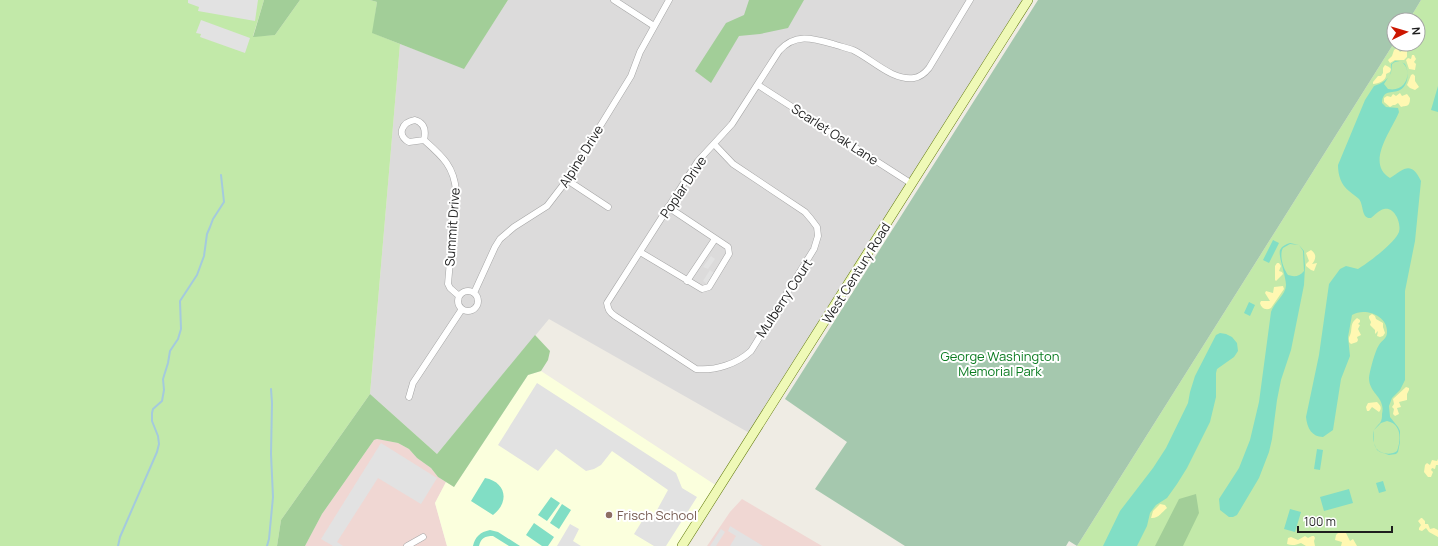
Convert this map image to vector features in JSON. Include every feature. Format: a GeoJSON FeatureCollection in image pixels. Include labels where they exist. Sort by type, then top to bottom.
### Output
{"type":"FeatureCollection","features":[{"type":"Feature","properties":{"kind":"main road","name":"West Century Road"},"geometry":{"type":"LineString","coordinates":[[682,546],[1028,0]]}},
{"type":"Feature","properties":{"kind":"street"},"geometry":{"type":"LineString","coordinates":[[614,0],[654,26]]}},
{"type":"Feature","properties":{"kind":"street","name":"Alpine Drive"},"geometry":{"type":"LineString","coordinates":[[474,293],[500,239],[514,227],[547,206],[567,180],[631,76],[640,52],[669,0]]}},
{"type":"Feature","properties":{"kind":"street","name":"Poplar Drive"},"geometry":{"type":"LineString","coordinates":[[619,319],[610,313],[607,303],[698,161],[732,124],[758,85],[774,57],[785,44],[797,39],[815,39],[853,50],[897,75],[914,78],[922,75],[929,68],[970,0]]}},
{"type":"Feature","properties":{"kind":"street","name":"Scarlet Oak Lane"},"geometry":{"type":"LineString","coordinates":[[758,85],[912,184]]}},
{"type":"Feature","properties":{"kind":"street","name":"Summit Drive"},"geometry":{"type":"LineString","coordinates":[[424,140],[447,162],[456,182],[448,284],[450,288],[459,296]]}},
{"type":"Feature","properties":{"kind":"street","name":"Mulberry Court"},"geometry":{"type":"LineString","coordinates":[[619,319],[696,369],[713,370],[739,359],[751,351],[812,256],[818,236],[817,228],[805,212],[733,164],[714,144]]}},
{"type":"Feature","properties":{"kind":"street"},"geometry":{"type":"LineString","coordinates":[[567,180],[608,207]]}},
{"type":"Feature","properties":{"kind":"street"},"geometry":{"type":"LineString","coordinates":[[640,252],[702,289],[709,287],[729,254],[728,247],[668,207]]}},
{"type":"Feature","properties":{"kind":"street"},"geometry":{"type":"LineString","coordinates":[[687,281],[715,239]]}},
{"type":"Feature","properties":{"kind":"street"},"geometry":{"type":"LineString","coordinates":[[466,291],[474,293],[478,300],[476,309],[470,312],[462,309],[458,305],[459,296],[466,291]]}},
{"type":"Feature","properties":{"kind":"street"},"geometry":{"type":"LineString","coordinates":[[409,397],[413,383],[462,309]]}},
{"type":"Feature","properties":{"kind":"street"},"geometry":{"type":"LineString","coordinates":[[407,546],[423,537]]}},
{"type":"Feature","properties":{"kind":"shaded area"},"geometry":{"type":"Polygon","coordinates":[[[188,0],[258,0],[255,21],[198,11],[199,7],[188,3],[188,0]]]}},
{"type":"Feature","properties":{"kind":"shaded area"},"geometry":{"type":"Polygon","coordinates":[[[508,0],[1028,0],[753,435],[549,319],[437,454],[370,394],[400,44],[464,68],[508,0]]]}},
{"type":"Feature","properties":{"kind":"shaded area"},"geometry":{"type":"Polygon","coordinates":[[[201,20],[250,38],[245,53],[200,37],[201,34],[196,33],[201,20]]]}},
{"type":"Feature","properties":{"kind":"shaded area"},"geometry":{"type":"Polygon","coordinates":[[[711,256],[715,259],[708,269],[703,267],[711,256]]]}},
{"type":"Feature","properties":{"kind":"shaded area"},"geometry":{"type":"Polygon","coordinates":[[[710,270],[714,273],[707,284],[703,281],[710,270]]]}},
{"type":"Feature","properties":{"kind":"shaded area"},"geometry":{"type":"Polygon","coordinates":[[[541,371],[720,488],[682,546],[447,546],[435,503],[446,482],[454,487],[528,375],[541,371]]]}},
{"type":"Feature","properties":{"kind":"shaded area"},"geometry":{"type":"Polygon","coordinates":[[[537,383],[676,473],[682,488],[697,497],[666,546],[654,546],[634,534],[644,518],[651,521],[668,490],[612,451],[601,465],[586,471],[556,449],[538,471],[498,445],[537,383]]]}},
{"type":"Feature","properties":{"kind":"shaded area"},"geometry":{"type":"Polygon","coordinates":[[[377,439],[398,443],[409,449],[417,458],[431,468],[438,477],[446,482],[435,503],[447,546],[305,546],[322,514],[374,440],[377,439]]]}},
{"type":"Feature","properties":{"kind":"shaded area"},"geometry":{"type":"Polygon","coordinates":[[[381,443],[437,478],[421,504],[378,478],[337,542],[343,546],[333,546],[321,539],[381,443]]]}},
{"type":"Feature","properties":{"kind":"shaded area"},"geometry":{"type":"Polygon","coordinates":[[[742,499],[822,546],[707,546],[730,512],[742,499]]]}},
{"type":"Feature","properties":{"kind":"shaded area"},"geometry":{"type":"Polygon","coordinates":[[[570,524],[579,529],[573,541],[581,546],[557,546],[570,524]]]}},
{"type":"Feature","properties":{"kind":"shaded area"},"geometry":{"type":"Polygon","coordinates":[[[730,526],[763,546],[730,546],[736,536],[728,531],[730,526]]]}},
{"type":"Feature","properties":{"kind":"shaded area"},"geometry":{"type":"Polygon","coordinates":[[[721,529],[725,532],[716,546],[710,546],[721,529]]]}},
{"type":"Feature","properties":{"kind":"green space"},"geometry":{"type":"Polygon","coordinates":[[[0,0],[264,0],[253,36],[275,35],[300,0],[370,0],[377,2],[373,33],[400,44],[370,394],[281,520],[277,546],[0,546],[0,0]]]}},
{"type":"Feature","properties":{"kind":"green space"},"geometry":{"type":"Polygon","coordinates":[[[264,0],[300,0],[275,35],[253,37],[264,0]]]}},
{"type":"Feature","properties":{"kind":"green space"},"geometry":{"type":"Polygon","coordinates":[[[370,0],[508,0],[464,69],[372,33],[377,2],[370,0]]]}},
{"type":"Feature","properties":{"kind":"green space"},"geometry":{"type":"Polygon","coordinates":[[[749,0],[804,0],[788,28],[760,34],[739,36],[711,83],[695,71],[726,23],[744,15],[749,0]]]}},
{"type":"Feature","properties":{"kind":"green space","name":"George Washington Memorial Park"},"geometry":{"type":"Polygon","coordinates":[[[1038,0],[1421,0],[1414,12],[1386,12],[1386,52],[1388,52],[1077,546],[1069,541],[1066,546],[905,546],[815,489],[847,442],[785,399],[1038,0]]]}},
{"type":"Feature","properties":{"kind":"green space"},"geometry":{"type":"Polygon","coordinates":[[[1421,0],[1438,0],[1438,546],[1077,546],[1388,52],[1426,52],[1426,12],[1414,12],[1421,0]]]}},
{"type":"Feature","properties":{"kind":"green space"},"geometry":{"type":"Polygon","coordinates":[[[1395,61],[1400,61],[1392,64],[1391,73],[1389,76],[1391,71],[1391,64],[1395,61]]]}},
{"type":"Feature","properties":{"kind":"green space"},"geometry":{"type":"Polygon","coordinates":[[[1387,79],[1384,84],[1388,89],[1395,89],[1401,87],[1407,79],[1403,88],[1388,93],[1384,96],[1382,103],[1386,107],[1398,108],[1399,112],[1382,146],[1380,155],[1380,164],[1383,172],[1390,178],[1403,169],[1410,168],[1414,170],[1421,181],[1415,241],[1405,291],[1405,380],[1400,390],[1392,398],[1389,406],[1390,417],[1400,431],[1400,437],[1398,429],[1395,425],[1387,421],[1381,423],[1374,430],[1381,421],[1383,408],[1380,399],[1372,388],[1369,378],[1376,352],[1387,332],[1384,321],[1375,314],[1363,312],[1352,315],[1348,337],[1350,356],[1341,379],[1333,430],[1323,437],[1319,437],[1313,434],[1309,428],[1306,417],[1319,355],[1329,284],[1340,269],[1346,266],[1358,269],[1374,258],[1391,243],[1399,231],[1399,222],[1395,213],[1388,209],[1380,210],[1371,218],[1368,218],[1364,214],[1359,199],[1346,189],[1342,183],[1339,176],[1338,165],[1365,100],[1374,86],[1387,79]]]}},
{"type":"Feature","properties":{"kind":"green space"},"geometry":{"type":"Polygon","coordinates":[[[1438,86],[1438,112],[1431,110],[1438,86]]]}},
{"type":"Feature","properties":{"kind":"green space"},"geometry":{"type":"Polygon","coordinates":[[[1273,240],[1279,243],[1269,263],[1263,260],[1273,240]]]}},
{"type":"Feature","properties":{"kind":"green space"},"geometry":{"type":"Polygon","coordinates":[[[1290,243],[1299,245],[1304,251],[1305,267],[1304,285],[1291,350],[1281,380],[1272,439],[1269,452],[1259,478],[1237,515],[1229,517],[1220,510],[1219,499],[1239,468],[1250,440],[1259,402],[1271,312],[1284,292],[1286,285],[1280,257],[1280,250],[1283,246],[1290,243]],[[1290,244],[1283,248],[1281,254],[1282,262],[1288,275],[1296,276],[1304,271],[1303,251],[1299,245],[1290,244]]]}},
{"type":"Feature","properties":{"kind":"green space"},"geometry":{"type":"Polygon","coordinates":[[[1249,302],[1255,305],[1250,316],[1244,313],[1249,302]]]}},
{"type":"Feature","properties":{"kind":"green space"},"geometry":{"type":"Polygon","coordinates":[[[1220,333],[1232,337],[1237,343],[1238,351],[1234,357],[1217,369],[1216,397],[1210,422],[1187,468],[1167,498],[1156,505],[1150,513],[1147,526],[1137,546],[1103,546],[1120,511],[1153,468],[1166,448],[1188,403],[1195,376],[1216,335],[1220,333]]]}},
{"type":"Feature","properties":{"kind":"green space"},"geometry":{"type":"Polygon","coordinates":[[[535,335],[550,351],[548,360],[541,371],[528,375],[454,487],[438,477],[431,468],[417,458],[409,449],[398,443],[377,439],[374,440],[322,514],[305,546],[277,546],[281,520],[370,394],[437,454],[535,335]]]}},
{"type":"Feature","properties":{"kind":"green space"},"geometry":{"type":"Polygon","coordinates":[[[1400,437],[1398,452],[1396,454],[1389,455],[1380,452],[1377,450],[1376,448],[1379,451],[1388,454],[1397,451],[1400,437]]]}},
{"type":"Feature","properties":{"kind":"green space"},"geometry":{"type":"Polygon","coordinates":[[[1317,449],[1323,450],[1320,470],[1314,469],[1317,449]]]}},
{"type":"Feature","properties":{"kind":"green space"},"geometry":{"type":"Polygon","coordinates":[[[485,478],[498,484],[503,493],[502,504],[493,515],[471,501],[485,478]]]}},
{"type":"Feature","properties":{"kind":"green space"},"geometry":{"type":"Polygon","coordinates":[[[1383,481],[1386,491],[1379,493],[1376,483],[1383,481]]]}},
{"type":"Feature","properties":{"kind":"green space"},"geometry":{"type":"Polygon","coordinates":[[[1349,489],[1353,503],[1324,511],[1320,497],[1349,489]]]}},
{"type":"Feature","properties":{"kind":"green space"},"geometry":{"type":"Polygon","coordinates":[[[1196,494],[1199,513],[1183,546],[1155,546],[1179,499],[1196,494]]]}},
{"type":"Feature","properties":{"kind":"green space"},"geometry":{"type":"Polygon","coordinates":[[[551,497],[560,503],[547,521],[538,515],[551,497]]]}},
{"type":"Feature","properties":{"kind":"green space"},"geometry":{"type":"Polygon","coordinates":[[[562,504],[571,510],[559,529],[550,523],[562,504]]]}},
{"type":"Feature","properties":{"kind":"green space"},"geometry":{"type":"Polygon","coordinates":[[[1290,509],[1301,512],[1295,532],[1284,529],[1290,509]]]}},
{"type":"Feature","properties":{"kind":"green space"},"geometry":{"type":"Polygon","coordinates":[[[534,523],[554,537],[548,546],[542,546],[526,535],[534,523]]]}},
{"type":"Feature","properties":{"kind":"green space"},"geometry":{"type":"Polygon","coordinates":[[[490,530],[498,532],[520,546],[509,546],[493,536],[488,536],[481,541],[479,546],[473,546],[478,535],[490,530]]]}},
{"type":"Feature","properties":{"kind":"sand"},"geometry":{"type":"Polygon","coordinates":[[[1393,52],[1407,52],[1407,57],[1404,60],[1395,60],[1390,63],[1388,60],[1393,52]]]}},
{"type":"Feature","properties":{"kind":"sand"},"geometry":{"type":"Polygon","coordinates":[[[1412,55],[1414,55],[1416,59],[1414,62],[1416,64],[1415,70],[1409,69],[1406,60],[1408,58],[1411,59],[1412,55]]]}},
{"type":"Feature","properties":{"kind":"sand"},"geometry":{"type":"Polygon","coordinates":[[[1385,65],[1391,69],[1390,72],[1386,74],[1382,81],[1373,84],[1378,76],[1381,76],[1383,73],[1383,68],[1385,65]]]}},
{"type":"Feature","properties":{"kind":"sand"},"geometry":{"type":"Polygon","coordinates":[[[1413,74],[1419,87],[1415,90],[1407,85],[1411,75],[1413,74]]]}},
{"type":"Feature","properties":{"kind":"sand"},"geometry":{"type":"Polygon","coordinates":[[[1400,93],[1402,96],[1407,94],[1410,98],[1407,106],[1401,107],[1398,103],[1390,107],[1384,102],[1384,98],[1387,96],[1391,97],[1393,94],[1396,96],[1400,93]]]}},
{"type":"Feature","properties":{"kind":"sand"},"geometry":{"type":"Polygon","coordinates":[[[1311,250],[1315,257],[1312,264],[1317,263],[1314,271],[1306,266],[1309,261],[1306,253],[1311,250]]]}},
{"type":"Feature","properties":{"kind":"sand"},"geometry":{"type":"Polygon","coordinates":[[[1277,263],[1281,266],[1279,271],[1283,274],[1276,281],[1275,266],[1277,263]]]}},
{"type":"Feature","properties":{"kind":"sand"},"geometry":{"type":"Polygon","coordinates":[[[1283,286],[1284,289],[1271,308],[1263,308],[1260,303],[1261,301],[1270,301],[1265,293],[1266,291],[1273,293],[1274,287],[1283,286]]]}},
{"type":"Feature","properties":{"kind":"sand"},"geometry":{"type":"Polygon","coordinates":[[[1372,314],[1376,319],[1383,323],[1385,333],[1383,336],[1377,336],[1378,331],[1375,334],[1375,330],[1370,325],[1371,322],[1369,316],[1372,314]]]}},
{"type":"Feature","properties":{"kind":"sand"},"geometry":{"type":"Polygon","coordinates":[[[1357,318],[1360,320],[1358,329],[1361,335],[1357,337],[1357,342],[1351,344],[1349,342],[1349,338],[1352,324],[1357,318]]]}},
{"type":"Feature","properties":{"kind":"sand"},"geometry":{"type":"Polygon","coordinates":[[[1406,387],[1409,388],[1407,400],[1399,402],[1401,407],[1397,408],[1399,414],[1395,416],[1393,414],[1394,409],[1392,407],[1394,404],[1393,399],[1406,387]]]}},
{"type":"Feature","properties":{"kind":"sand"},"geometry":{"type":"Polygon","coordinates":[[[1377,402],[1381,407],[1379,412],[1372,407],[1369,411],[1367,411],[1366,407],[1368,403],[1377,402]]]}},
{"type":"Feature","properties":{"kind":"sand"},"geometry":{"type":"Polygon","coordinates":[[[1438,459],[1438,465],[1436,465],[1435,469],[1432,468],[1431,470],[1433,472],[1431,477],[1428,477],[1424,472],[1425,465],[1427,463],[1430,465],[1432,460],[1437,461],[1438,459]]]}},
{"type":"Feature","properties":{"kind":"sand"},"geometry":{"type":"Polygon","coordinates":[[[1160,504],[1165,505],[1167,508],[1158,516],[1151,518],[1153,511],[1160,504]]]}},
{"type":"Feature","properties":{"kind":"sand"},"geometry":{"type":"Polygon","coordinates":[[[1421,518],[1425,521],[1425,524],[1428,524],[1430,529],[1434,528],[1438,530],[1438,537],[1429,532],[1426,528],[1422,531],[1419,530],[1421,525],[1418,521],[1421,518]]]}},
{"type":"Feature","properties":{"kind":"sand"},"geometry":{"type":"Polygon","coordinates":[[[1340,531],[1345,531],[1350,541],[1353,539],[1357,546],[1341,546],[1342,542],[1335,540],[1336,535],[1340,531]]]}},
{"type":"Feature","properties":{"kind":"sand"},"geometry":{"type":"Polygon","coordinates":[[[1305,536],[1308,538],[1314,536],[1315,546],[1306,546],[1301,543],[1294,545],[1287,544],[1288,538],[1291,537],[1298,540],[1305,536]]]}},
{"type":"Feature","properties":{"kind":"waterway"},"geometry":{"type":"LineString","coordinates":[[118,546],[120,537],[157,452],[159,444],[158,436],[152,421],[152,413],[153,409],[162,401],[164,390],[163,379],[170,351],[178,339],[181,329],[180,301],[197,275],[204,256],[207,234],[213,219],[224,202],[221,175]]}},
{"type":"Feature","properties":{"kind":"waterway"},"geometry":{"type":"LineString","coordinates":[[267,546],[273,497],[271,454],[271,389]]}},
{"type":"Feature","properties":{"kind":"place","name":"Frisch School"},"geometry":{"type":"Point","coordinates":[609,515]}}]}
